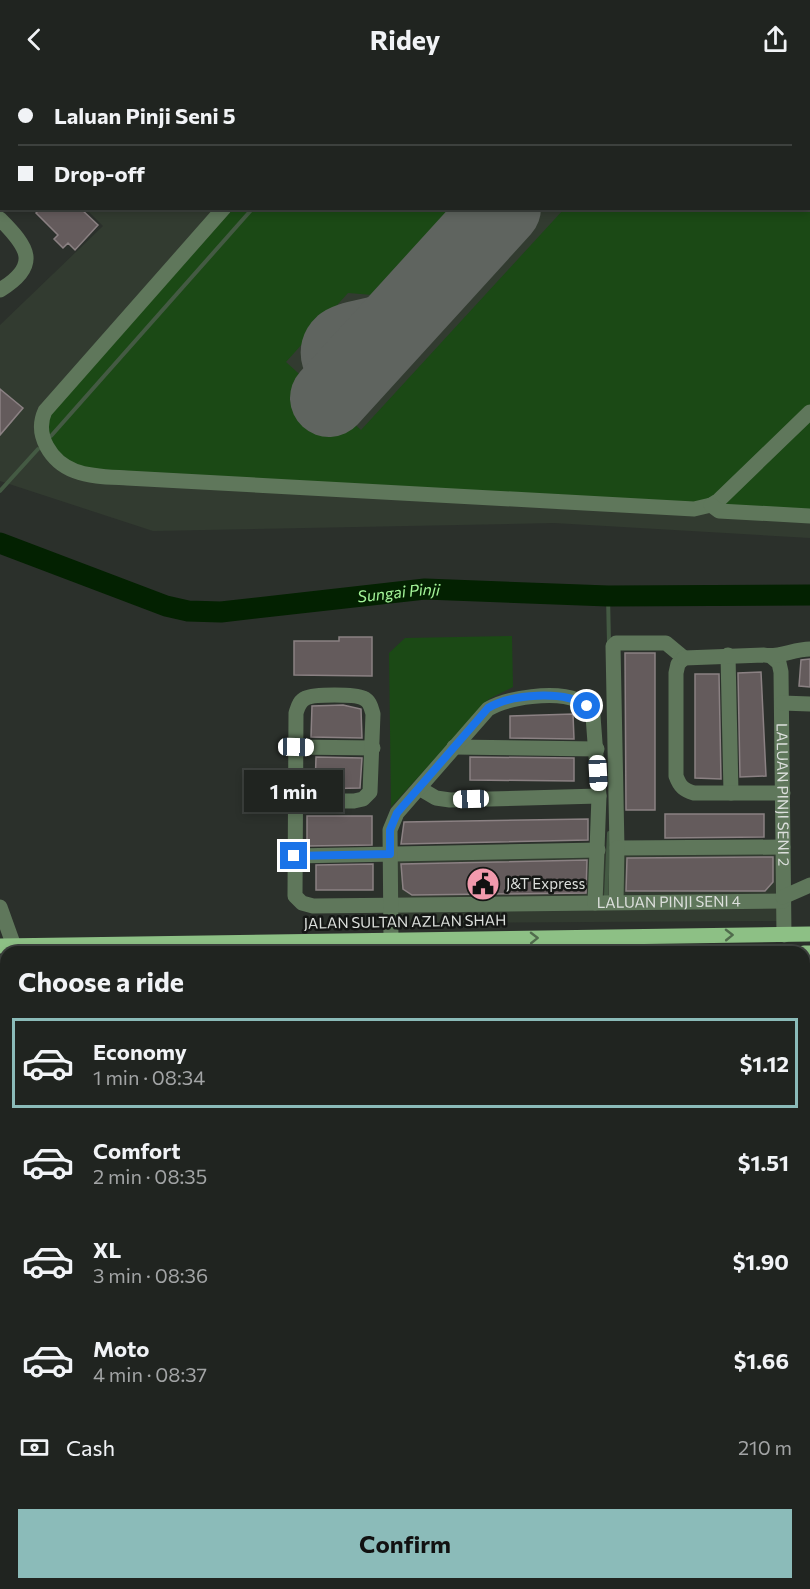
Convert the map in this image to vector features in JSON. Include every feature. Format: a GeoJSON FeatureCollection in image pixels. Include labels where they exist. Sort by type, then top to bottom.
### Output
{"type":"FeatureCollection","features":[{"type":"Feature","properties":{"kind":"main road","name":"JALAN SULTAN AZLAN SHAH"},"geometry":{"type":"LineString","coordinates":[[7,946],[810,934]]}},
{"type":"Feature","properties":{"kind":"main road"},"geometry":{"type":"LineString","coordinates":[[391,940],[397,946]]}},
{"type":"Feature","properties":{"kind":"street"},"geometry":{"type":"LineString","coordinates":[[222,210],[45,411],[40,434],[56,457],[74,471],[127,478],[694,509],[711,505],[810,412]]}},
{"type":"Feature","properties":{"kind":"street"},"geometry":{"type":"LineString","coordinates":[[0,219],[22,240],[26,254],[24,268],[14,281],[0,290]]}},
{"type":"Feature","properties":{"kind":"street"},"geometry":{"type":"LineString","coordinates":[[711,505],[719,511],[810,516]]}},
{"type":"Feature","properties":{"kind":"street"},"geometry":{"type":"LineString","coordinates":[[616,903],[614,646],[616,643],[666,643],[684,658]]}},
{"type":"Feature","properties":{"kind":"street"},"geometry":{"type":"LineString","coordinates":[[783,793],[694,793],[686,791],[679,785],[676,776],[676,673],[678,664],[684,658],[728,655],[772,657],[790,650],[810,649]]}},
{"type":"Feature","properties":{"kind":"street"},"geometry":{"type":"LineString","coordinates":[[728,655],[731,793]]}},
{"type":"Feature","properties":{"kind":"street","name":"LALUAN PINJI SENI 2"},"geometry":{"type":"LineString","coordinates":[[772,657],[779,663],[781,672],[784,935]]}},
{"type":"Feature","properties":{"kind":"street"},"geometry":{"type":"LineString","coordinates":[[295,801],[363,799],[370,792],[373,748],[371,705],[364,698],[356,696],[305,698],[298,704],[296,713],[294,856],[598,850]]}},
{"type":"Feature","properties":{"kind":"street"},"geometry":{"type":"LineString","coordinates":[[391,940],[390,830],[397,813],[488,708],[501,701],[566,697],[578,700],[593,716],[599,796],[595,903]]}},
{"type":"Feature","properties":{"kind":"street"},"geometry":{"type":"LineString","coordinates":[[782,703],[810,704]]}},
{"type":"Feature","properties":{"kind":"street"},"geometry":{"type":"LineString","coordinates":[[296,747],[373,748]]}},
{"type":"Feature","properties":{"kind":"street"},"geometry":{"type":"LineString","coordinates":[[454,747],[597,749]]}},
{"type":"Feature","properties":{"kind":"street"},"geometry":{"type":"LineString","coordinates":[[419,788],[436,798],[450,800],[599,796]]}},
{"type":"Feature","properties":{"kind":"street"},"geometry":{"type":"LineString","coordinates":[[616,848],[783,847]]}},
{"type":"Feature","properties":{"kind":"street","name":"LALUAN PINJI SENI 4"},"geometry":{"type":"LineString","coordinates":[[294,856],[295,896],[302,903],[313,906],[783,899]]}},
{"type":"Feature","properties":{"kind":"street"},"geometry":{"type":"LineString","coordinates":[[783,899],[810,885]]}},
{"type":"Feature","properties":{"kind":"street"},"geometry":{"type":"LineString","coordinates":[[0,907],[7,946]]}},
{"type":"Feature","properties":{"kind":"shaded area"},"geometry":{"type":"Polygon","coordinates":[[[87,210],[810,210],[810,538],[554,523],[153,531],[0,481],[0,325],[103,226],[87,210]]]}},
{"type":"Feature","properties":{"kind":"shaded area"},"geometry":{"type":"Polygon","coordinates":[[[783,848],[784,921],[397,923],[396,853],[783,848]]]}},
{"type":"Feature","properties":{"kind":"green space"},"geometry":{"type":"Polygon","coordinates":[[[232,210],[455,210],[373,295],[348,293],[286,362],[361,430],[563,210],[810,210],[810,407],[748,467],[703,504],[76,468],[48,443],[47,418],[232,210]]]}},
{"type":"Feature","properties":{"kind":"green space"},"geometry":{"type":"Polygon","coordinates":[[[810,419],[810,512],[720,504],[810,419]]]}},
{"type":"Feature","properties":{"kind":"green space"},"geometry":{"type":"Polygon","coordinates":[[[512,636],[513,687],[489,699],[391,807],[389,653],[405,638],[512,636]]]}},
{"type":"Feature","properties":{"kind":"building"},"geometry":{"type":"Polygon","coordinates":[[[39,210],[82,210],[98,225],[75,250],[68,243],[63,248],[54,239],[58,235],[36,213],[39,210]]]}},
{"type":"Feature","properties":{"kind":"building"},"geometry":{"type":"Polygon","coordinates":[[[0,389],[23,408],[0,435],[0,389]]]}},
{"type":"Feature","properties":{"kind":"building"},"geometry":{"type":"Polygon","coordinates":[[[339,637],[372,637],[372,676],[294,675],[294,641],[339,641],[339,637]]]}},
{"type":"Feature","properties":{"kind":"building"},"geometry":{"type":"Polygon","coordinates":[[[625,653],[655,653],[655,810],[626,810],[625,653]]]}},
{"type":"Feature","properties":{"kind":"building"},"geometry":{"type":"Polygon","coordinates":[[[810,659],[810,687],[799,686],[801,660],[810,659]]]}},
{"type":"Feature","properties":{"kind":"building"},"geometry":{"type":"Polygon","coordinates":[[[761,672],[766,776],[740,777],[738,673],[761,672]]]}},
{"type":"Feature","properties":{"kind":"building"},"geometry":{"type":"Polygon","coordinates":[[[695,674],[719,674],[721,779],[695,778],[695,674]]]}},
{"type":"Feature","properties":{"kind":"building"},"geometry":{"type":"Polygon","coordinates":[[[343,705],[361,709],[362,738],[311,737],[312,706],[343,705]]]}},
{"type":"Feature","properties":{"kind":"building"},"geometry":{"type":"Polygon","coordinates":[[[573,714],[574,739],[510,738],[510,716],[573,714]]]}},
{"type":"Feature","properties":{"kind":"building"},"geometry":{"type":"Polygon","coordinates":[[[316,757],[362,758],[360,788],[315,789],[316,757]]]}},
{"type":"Feature","properties":{"kind":"building"},"geometry":{"type":"Polygon","coordinates":[[[470,757],[574,758],[574,781],[470,780],[470,757]]]}},
{"type":"Feature","properties":{"kind":"building"},"geometry":{"type":"Polygon","coordinates":[[[665,814],[764,814],[764,837],[665,838],[665,814]]]}},
{"type":"Feature","properties":{"kind":"building"},"geometry":{"type":"Polygon","coordinates":[[[307,816],[372,816],[372,845],[307,846],[307,816]]]}},
{"type":"Feature","properties":{"kind":"building"},"geometry":{"type":"Polygon","coordinates":[[[588,819],[588,840],[401,844],[404,822],[588,819]]]}},
{"type":"Feature","properties":{"kind":"building"},"geometry":{"type":"Polygon","coordinates":[[[773,857],[773,882],[765,891],[626,891],[627,858],[773,857]]]}},
{"type":"Feature","properties":{"kind":"building"},"geometry":{"type":"Polygon","coordinates":[[[587,860],[586,893],[412,895],[403,889],[401,864],[587,860]]]}},
{"type":"Feature","properties":{"kind":"building"},"geometry":{"type":"Polygon","coordinates":[[[373,864],[373,890],[316,890],[316,865],[373,864]]]}},
{"type":"Feature","properties":{"kind":"waterway"},"geometry":{"type":"LineString","coordinates":[[51,436],[251,210]]}},
{"type":"Feature","properties":{"kind":"waterway"},"geometry":{"type":"LineString","coordinates":[[0,491],[38,449]]}},
{"type":"Feature","properties":{"kind":"waterway","name":"Sungai Pinji"},"geometry":{"type":"LineString","coordinates":[[0,543],[166,606],[188,611],[221,612],[425,589],[608,596],[810,595]]}},
{"type":"Feature","properties":{"kind":"waterway"},"geometry":{"type":"LineString","coordinates":[[608,596],[609,643]]}},
{"type":"Feature","properties":{"kind":"waterway"},"geometry":{"type":"LineString","coordinates":[[606,896],[609,833]]}},
{"type":"Feature","properties":{"kind":"taxiway"},"geometry":{"type":"LineString","coordinates":[[438,280],[371,384],[362,388],[342,389],[327,378],[318,362],[317,353],[321,336],[328,328],[340,321],[392,306],[438,280]]}},
{"type":"Feature","properties":{"kind":"runway"},"geometry":{"type":"LineString","coordinates":[[329,398],[500,210]]}},
{"type":"Feature","properties":{"kind":"place","name":"J&T Express"},"geometry":{"type":"Point","coordinates":[483,884]}},
{"type":"Feature","properties":{"kind":"route"},"geometry":{"type":"LineString","coordinates":[[294,856],[390,854],[390,830],[397,813],[488,708],[501,701],[517,698],[566,697],[578,700],[587,706]]}}]}
